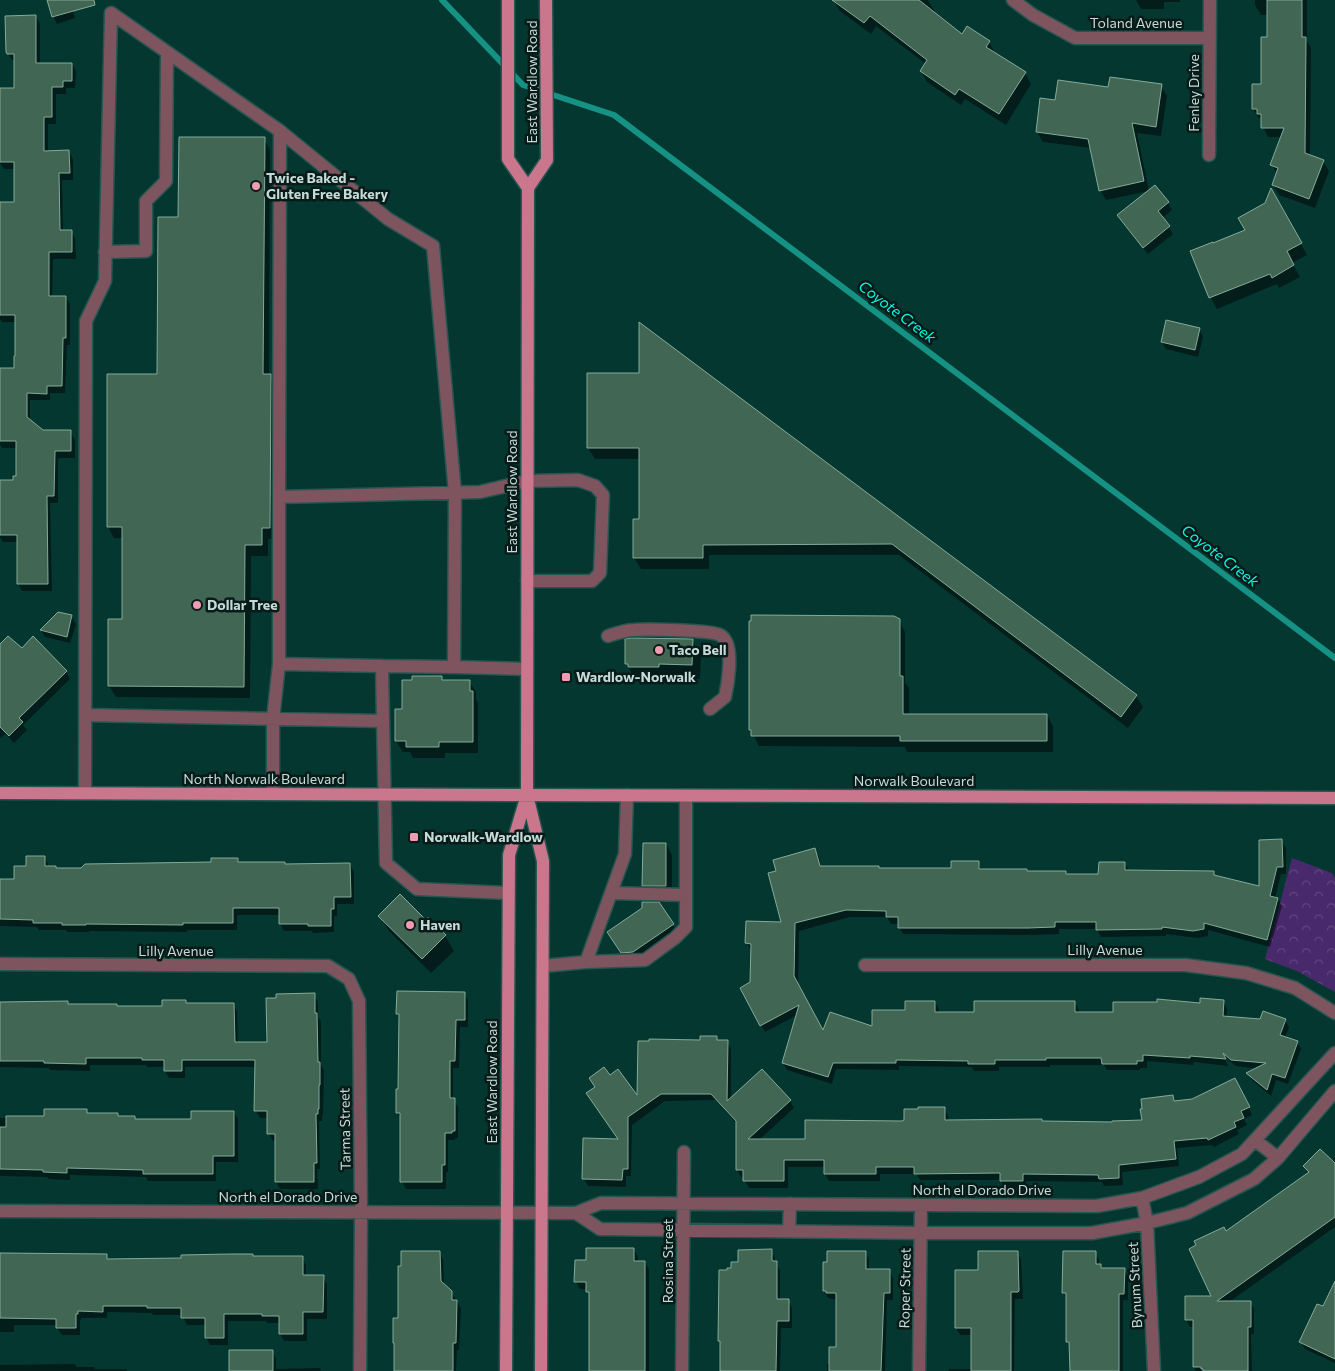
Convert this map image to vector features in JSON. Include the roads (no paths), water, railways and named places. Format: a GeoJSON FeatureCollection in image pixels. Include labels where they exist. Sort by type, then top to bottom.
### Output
{"type":"FeatureCollection","features":[{"type":"Feature","properties":{"kind":"main road","name":"East Wardlow Road"},"geometry":{"type":"LineString","coordinates":[[508,0],[508,159],[528,188]]}},
{"type":"Feature","properties":{"kind":"main road","name":"East Wardlow Road"},"geometry":{"type":"LineString","coordinates":[[541,1371],[543,861],[527,795],[528,188],[547,160],[546,0]]}},
{"type":"Feature","properties":{"kind":"main road","name":"North Norwalk Boulevard"},"geometry":{"type":"LineString","coordinates":[[0,793],[527,795]]}},
{"type":"Feature","properties":{"kind":"main road","name":"East Wardlow Road"},"geometry":{"type":"LineString","coordinates":[[506,1371],[509,855],[527,795]]}},
{"type":"Feature","properties":{"kind":"main road","name":"Norwalk Boulevard"},"geometry":{"type":"LineString","coordinates":[[527,795],[1335,798]]}},
{"type":"Feature","properties":{"kind":"street","name":"Toland Avenue"},"geometry":{"type":"LineString","coordinates":[[1013,0],[1033,15],[1075,38],[1210,38]]}},
{"type":"Feature","properties":{"kind":"street","name":"Fenley Drive"},"geometry":{"type":"LineString","coordinates":[[1209,155],[1210,0]]}},
{"type":"Feature","properties":{"kind":"street"},"geometry":{"type":"LineString","coordinates":[[85,793],[86,321],[105,281],[111,13],[280,130],[388,219],[433,246],[456,493],[454,667]]}},
{"type":"Feature","properties":{"kind":"street"},"geometry":{"type":"LineString","coordinates":[[105,252],[146,251],[146,201],[166,181],[167,52]]}},
{"type":"Feature","properties":{"kind":"street"},"geometry":{"type":"LineString","coordinates":[[273,794],[273,719],[279,664],[280,130]]}},
{"type":"Feature","properties":{"kind":"street"},"geometry":{"type":"LineString","coordinates":[[279,497],[480,492],[527,481],[578,480],[595,486],[603,494],[600,574],[592,581],[527,581]]}},
{"type":"Feature","properties":{"kind":"street"},"geometry":{"type":"LineString","coordinates":[[608,636],[635,629],[719,634],[726,640],[729,654],[729,676],[725,697],[710,709]]}},
{"type":"Feature","properties":{"kind":"street"},"geometry":{"type":"LineString","coordinates":[[279,664],[527,669]]}},
{"type":"Feature","properties":{"kind":"street"},"geometry":{"type":"LineString","coordinates":[[382,666],[386,863],[418,889],[508,893]]}},
{"type":"Feature","properties":{"kind":"street"},"geometry":{"type":"LineString","coordinates":[[85,715],[383,721]]}},
{"type":"Feature","properties":{"kind":"street"},"geometry":{"type":"LineString","coordinates":[[586,962],[624,854],[627,795]]}},
{"type":"Feature","properties":{"kind":"street"},"geometry":{"type":"LineString","coordinates":[[543,966],[645,960],[675,938],[686,927],[686,796]]}},
{"type":"Feature","properties":{"kind":"street"},"geometry":{"type":"LineString","coordinates":[[611,893],[686,895]]}},
{"type":"Feature","properties":{"kind":"street","name":"Lilly Avenue"},"geometry":{"type":"LineString","coordinates":[[0,964],[328,966],[349,979]]}},
{"type":"Feature","properties":{"kind":"street","name":"Lilly Avenue"},"geometry":{"type":"LineString","coordinates":[[865,965],[1185,965],[1246,973],[1295,988],[1335,1013]]}},
{"type":"Feature","properties":{"kind":"street","name":"Tarma Street"},"geometry":{"type":"LineString","coordinates":[[349,979],[358,1001],[360,1371]]}},
{"type":"Feature","properties":{"kind":"street","name":"North el Dorado Drive"},"geometry":{"type":"LineString","coordinates":[[0,1211],[576,1213],[601,1203],[1097,1206],[1142,1198],[1199,1177],[1242,1154],[1335,1054]]}},
{"type":"Feature","properties":{"kind":"street"},"geometry":{"type":"LineString","coordinates":[[576,1213],[600,1230],[1092,1233],[1147,1223],[1186,1213],[1254,1179],[1278,1158],[1335,1091]]}},
{"type":"Feature","properties":{"kind":"street"},"geometry":{"type":"LineString","coordinates":[[1255,1140],[1278,1158]]}},
{"type":"Feature","properties":{"kind":"street","name":"Rosina Street"},"geometry":{"type":"LineString","coordinates":[[682,1371],[684,1152]]}},
{"type":"Feature","properties":{"kind":"street","name":"Bynum Street"},"geometry":{"type":"LineString","coordinates":[[1142,1198],[1147,1223],[1154,1371]]}},
{"type":"Feature","properties":{"kind":"street"},"geometry":{"type":"LineString","coordinates":[[789,1232],[790,1204]]}},
{"type":"Feature","properties":{"kind":"street","name":"Roper Street"},"geometry":{"type":"LineString","coordinates":[[918,1371],[920,1205]]}},
{"type":"Feature","properties":{"kind":"waterway","name":"Coyote Creek"},"geometry":{"type":"LineString","coordinates":[[442,0],[523,85],[614,115],[1335,658]]}},
{"type":"Feature","properties":{"kind":"place","name":"Twice Baked - Gluten Free Bakery"},"geometry":{"type":"Point","coordinates":[256,186]}},
{"type":"Feature","properties":{"kind":"place","name":"Dollar Tree"},"geometry":{"type":"Point","coordinates":[197,605]}},
{"type":"Feature","properties":{"kind":"place","name":"Taco Bell"},"geometry":{"type":"Point","coordinates":[659,650]}},
{"type":"Feature","properties":{"kind":"place","name":"Wardlow-Norwalk"},"geometry":{"type":"Point","coordinates":[566,677]}},
{"type":"Feature","properties":{"kind":"place","name":"Norwalk-Wardlow"},"geometry":{"type":"Point","coordinates":[414,837]}},
{"type":"Feature","properties":{"kind":"place","name":"Haven"},"geometry":{"type":"Point","coordinates":[410,925]}}]}
